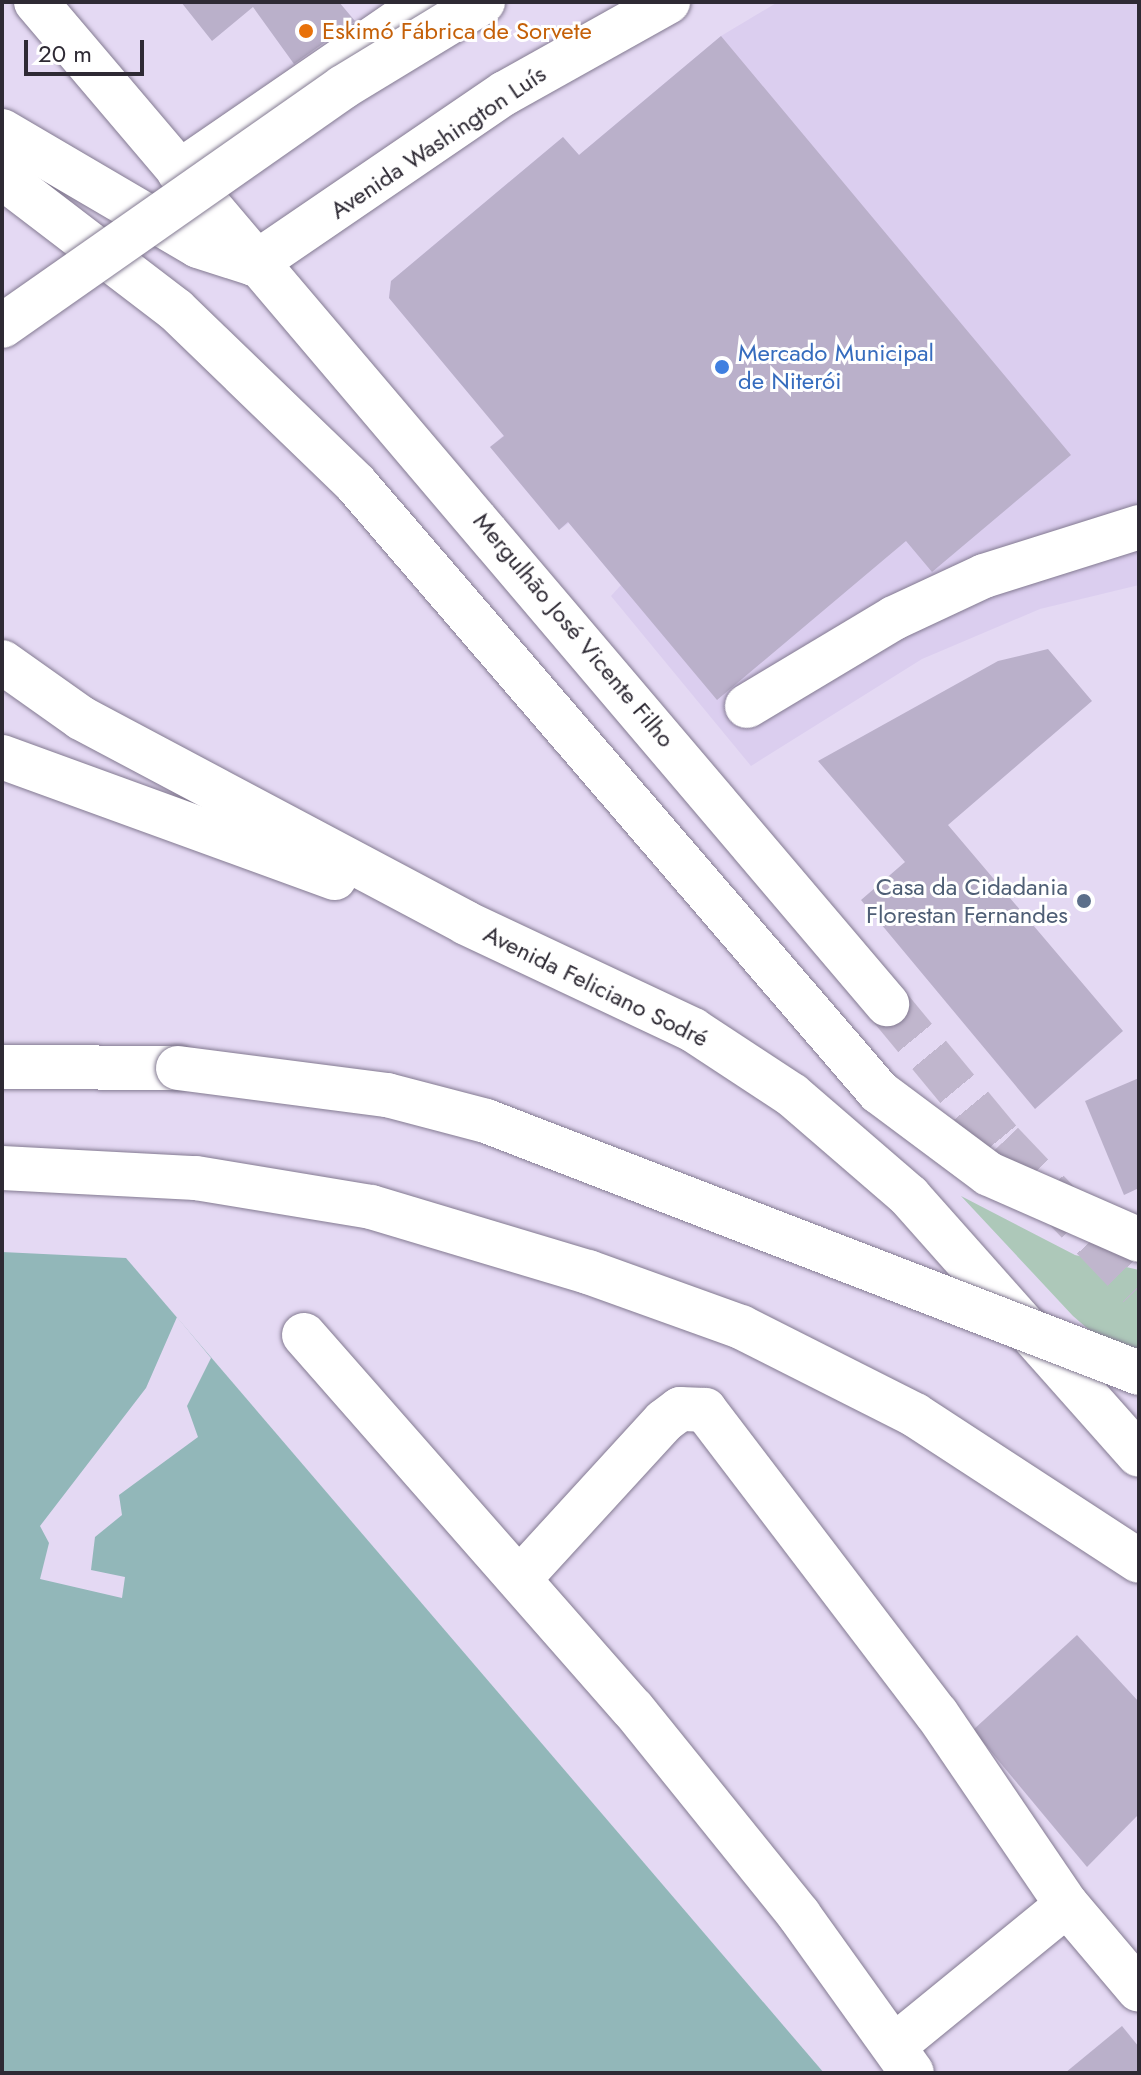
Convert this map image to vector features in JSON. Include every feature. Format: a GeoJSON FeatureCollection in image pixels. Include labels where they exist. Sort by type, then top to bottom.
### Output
{"type":"FeatureCollection","features":[{"type":"Feature","properties":{"kind":"main road"},"geometry":{"type":"LineString","coordinates":[[36,2],[254,264]]}},
{"type":"Feature","properties":{"kind":"main road"},"geometry":{"type":"LineString","coordinates":[[179,172],[426,2]]}},
{"type":"Feature","properties":{"kind":"main road"},"geometry":{"type":"LineString","coordinates":[[2,326],[343,87],[483,2]]}},
{"type":"Feature","properties":{"kind":"main road","name":"Avenida Washington Luís"},"geometry":{"type":"LineString","coordinates":[[254,264],[505,93],[668,2]]}},
{"type":"Feature","properties":{"kind":"main road"},"geometry":{"type":"LineString","coordinates":[[2,131],[210,252],[254,264]]}},
{"type":"Feature","properties":{"kind":"main road"},"geometry":{"type":"LineString","coordinates":[[2,177],[176,310],[356,484],[879,1092],[950,1152],[1002,1182],[1139,1240]]}},
{"type":"Feature","properties":{"kind":"main road","name":"Mergulhão José Vicente Filho"},"geometry":{"type":"LineString","coordinates":[[254,264],[483,520],[887,1004]]}},
{"type":"Feature","properties":{"kind":"main road"},"geometry":{"type":"LineString","coordinates":[[747,706],[894,618],[984,576],[1139,527]]}},
{"type":"Feature","properties":{"kind":"main road","name":"Avenida Feliciano Sodré"},"geometry":{"type":"LineString","coordinates":[[2,662],[81,718],[466,923],[693,1030],[792,1095],[909,1196],[1134,1445]]}},
{"type":"Feature","properties":{"kind":"main road"},"geometry":{"type":"LineString","coordinates":[[2,757],[466,923]]}},
{"type":"Feature","properties":{"kind":"main road"},"geometry":{"type":"LineString","coordinates":[[2,1067],[178,1068],[387,1095],[486,1121],[1139,1373]]}},
{"type":"Feature","properties":{"kind":"main road"},"geometry":{"type":"LineString","coordinates":[[2,1168],[196,1178],[371,1207],[588,1272],[741,1327],[915,1415],[1139,1561]]}},
{"type":"Feature","properties":{"kind":"main road"},"geometry":{"type":"LineString","coordinates":[[304,1335],[522,1576],[799,1915],[903,2059],[1067,1905]]}},
{"type":"Feature","properties":{"kind":"main road"},"geometry":{"type":"LineString","coordinates":[[522,1576],[664,1421],[680,1409],[705,1410],[937,1714],[1067,1905],[1139,1990]]}},
{"type":"Feature","properties":{"kind":"shaded area"},"geometry":{"type":"Polygon","coordinates":[[[778,2],[1139,2],[1139,585],[1040,609],[922,659],[751,766],[611,596],[621,585],[569,523],[559,530],[490,447],[504,435],[389,298],[391,281],[563,137],[579,155],[721,36],[778,2]]]}},
{"type":"Feature","properties":{"kind":"shaded area"},"geometry":{"type":"Polygon","coordinates":[[[961,1196],[1075,1255],[1139,1270],[1139,1373],[1073,1316],[961,1196]]]}},
{"type":"Feature","properties":{"kind":"shaded area"},"geometry":{"type":"Polygon","coordinates":[[[2,1252],[126,1258],[824,2073],[2,2073],[2,1252]]]}},
{"type":"Feature","properties":{"kind":"pier"},"geometry":{"type":"Polygon","coordinates":[[[177,1317],[211,1358],[187,1406],[198,1437],[119,1495],[122,1515],[95,1537],[91,1570],[125,1577],[122,1598],[40,1579],[49,1543],[40,1526],[146,1388],[177,1317]]]}},
{"type":"Feature","properties":{"kind":"building","name":"Eskimó Fábrica de Sorvete"},"geometry":{"type":"Polygon","coordinates":[[[181,2],[339,2],[355,21],[294,64],[253,7],[212,41],[181,2]]]}},
{"type":"Feature","properties":{"kind":"building","name":"Mercado Municipal de Niterói"},"geometry":{"type":"Polygon","coordinates":[[[721,36],[1071,455],[932,572],[906,541],[717,700],[568,522],[559,530],[490,447],[504,436],[389,298],[391,281],[563,137],[579,155],[721,36]]]}},
{"type":"Feature","properties":{"kind":"building"},"geometry":{"type":"Polygon","coordinates":[[[1048,649],[1092,701],[948,825],[1123,1031],[1035,1109],[861,900],[905,862],[818,761],[998,661],[1048,649]]]}},
{"type":"Feature","properties":{"kind":"building"},"geometry":{"type":"Polygon","coordinates":[[[1139,1078],[1139,1188],[1124,1195],[1085,1101],[1139,1078]]]}},
{"type":"Feature","properties":{"kind":"building"},"geometry":{"type":"Polygon","coordinates":[[[1077,1635],[1139,1702],[1139,1814],[1087,1867],[973,1730],[1077,1635]]]}},
{"type":"Feature","properties":{"kind":"building"},"geometry":{"type":"Polygon","coordinates":[[[1122,2026],[1139,2047],[1139,2073],[1065,2073],[1122,2026]]]}},
{"type":"Feature","properties":{"kind":"tunnel"},"geometry":{"type":"LineString","coordinates":[[887,1004],[1002,1143],[1139,1287]]}},
{"type":"Feature","properties":{"kind":"place","name":"Eskimó Fábrica de Sorvete"},"geometry":{"type":"Point","coordinates":[306,31]}},
{"type":"Feature","properties":{"kind":"place","name":"Mercado Municipal de Niterói"},"geometry":{"type":"Point","coordinates":[722,367]}},
{"type":"Feature","properties":{"kind":"place","name":"Casa da Cidadania Florestan Fernandes"},"geometry":{"type":"Point","coordinates":[1084,901]}}]}
